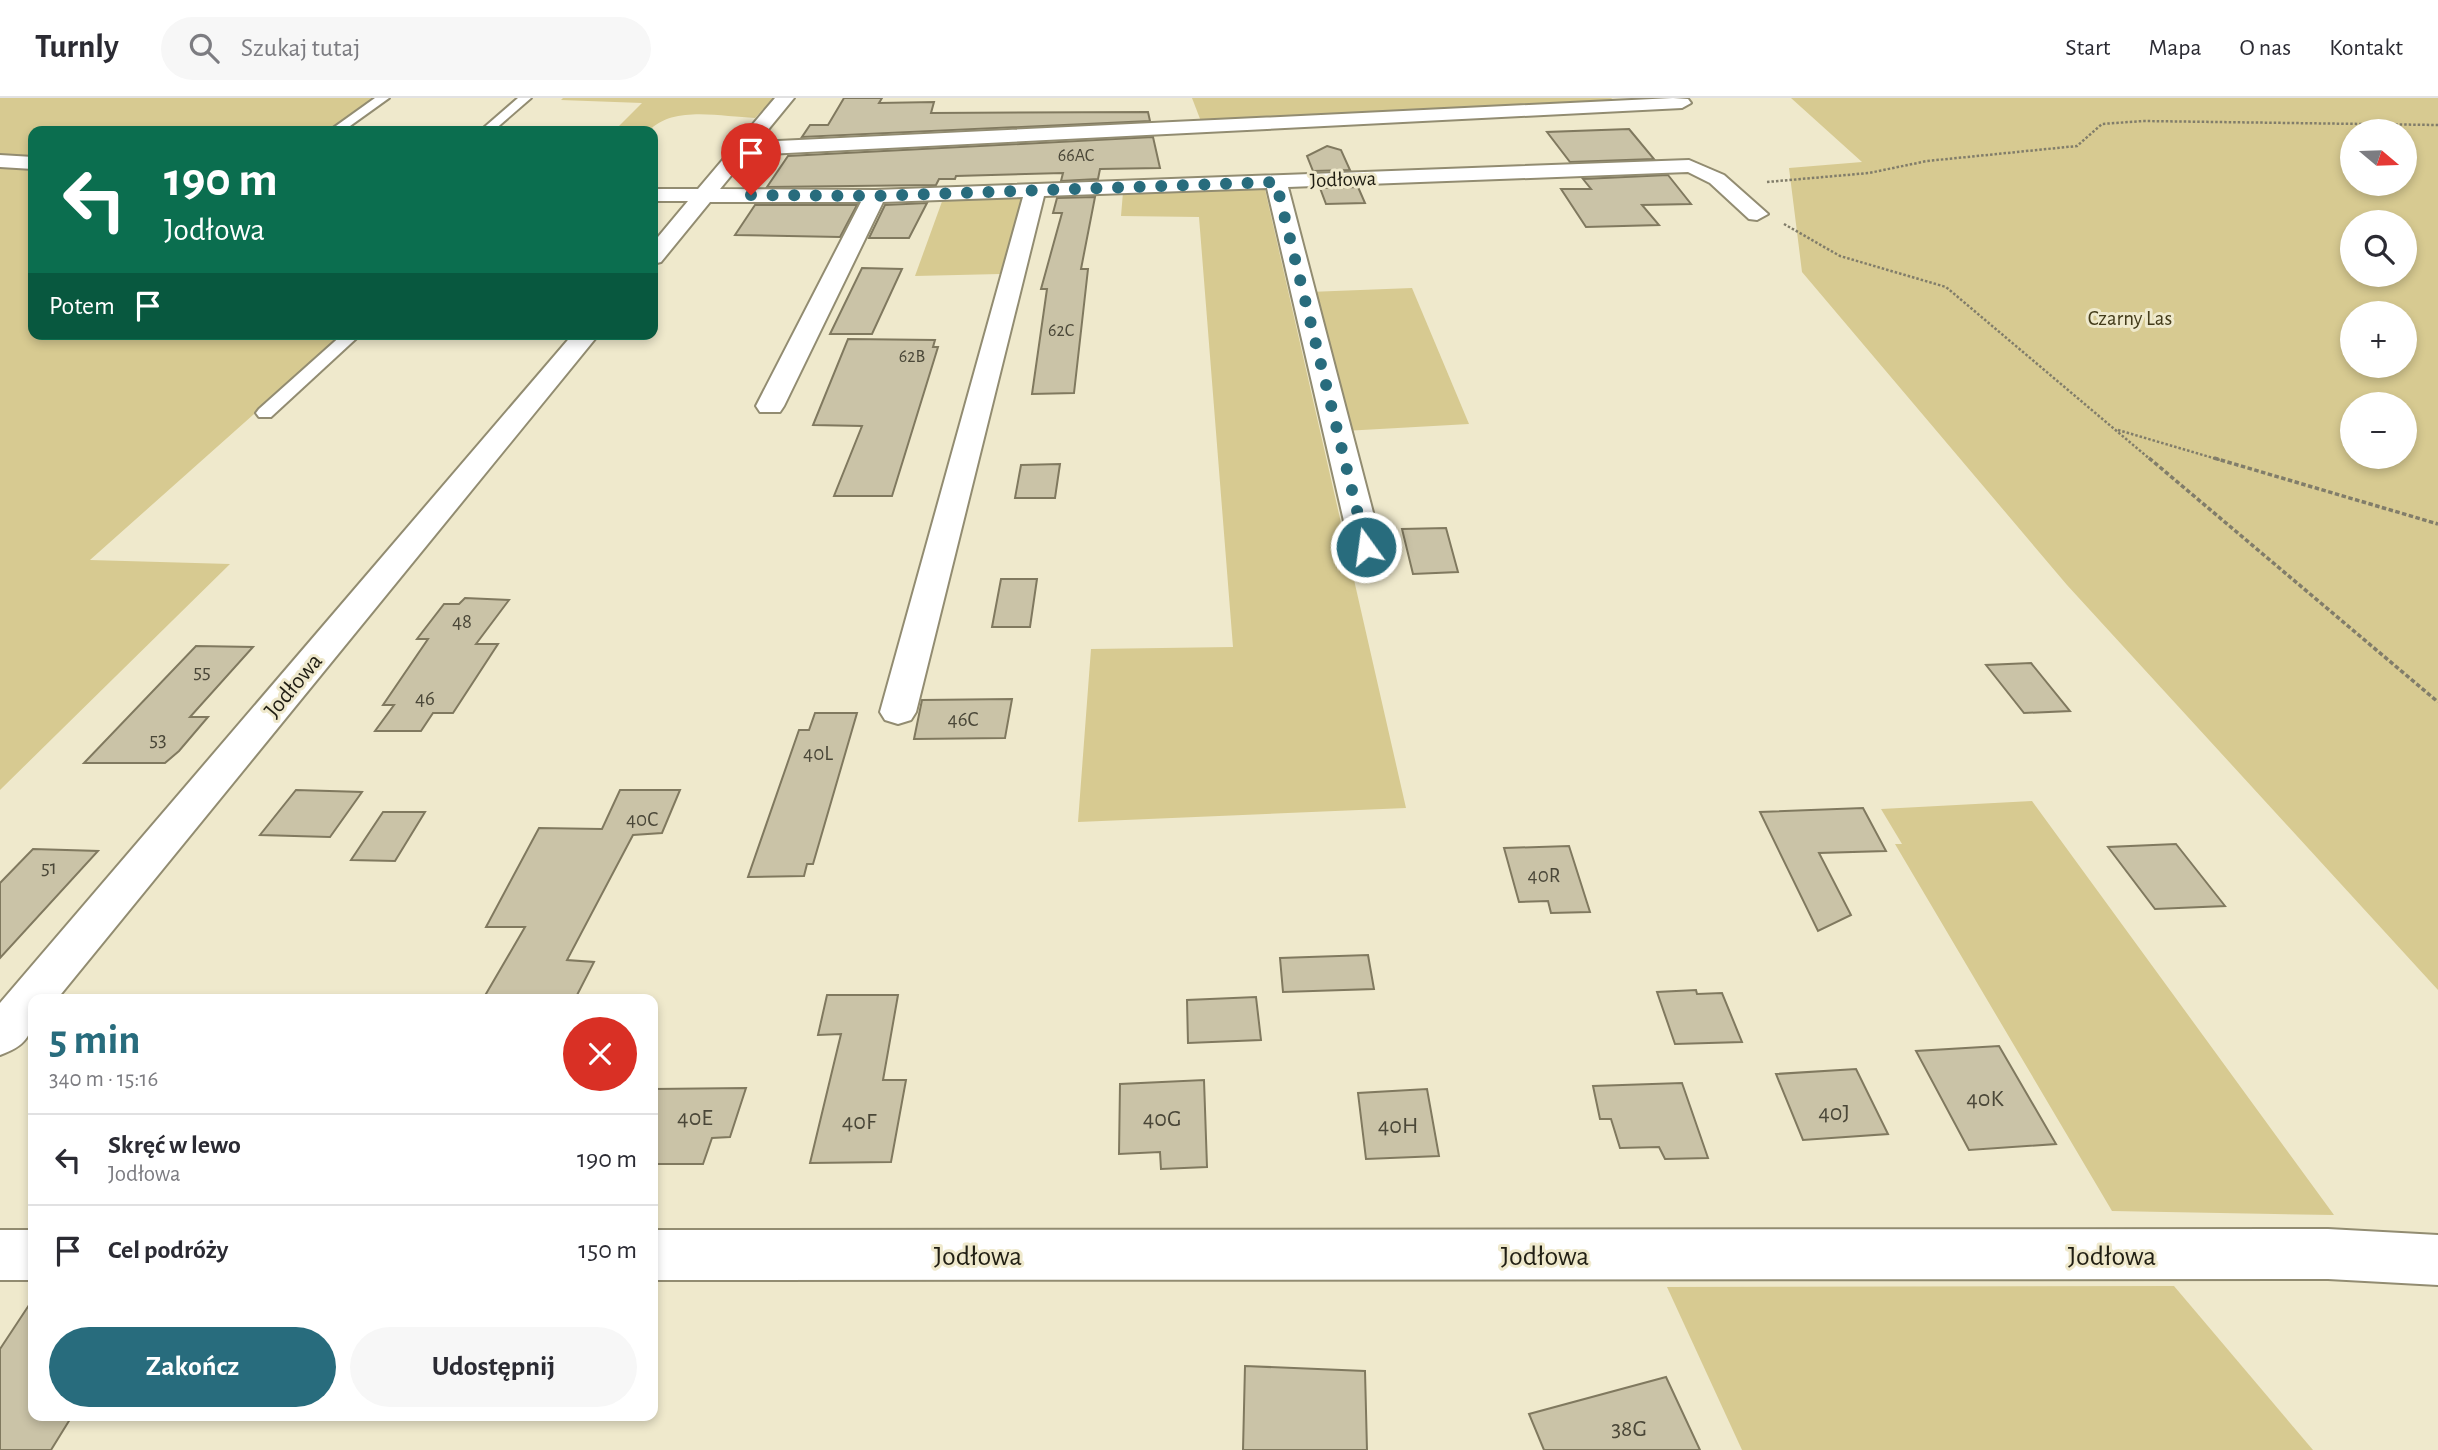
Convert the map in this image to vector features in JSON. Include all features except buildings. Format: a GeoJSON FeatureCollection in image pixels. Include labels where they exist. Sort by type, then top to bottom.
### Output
{"type":"FeatureCollection","features":[{"type":"Feature","properties":{"kind":"street"},"geometry":{"type":"LineString","coordinates":[[658,251],[785,98]]}},
{"type":"Feature","properties":{"kind":"street"},"geometry":{"type":"LineString","coordinates":[[741,149],[1682,103]]}},
{"type":"Feature","properties":{"kind":"street"},"geometry":{"type":"LineString","coordinates":[[0,161],[28,163]]}},
{"type":"Feature","properties":{"kind":"street","name":"Jodłowa"},"geometry":{"type":"LineString","coordinates":[[658,195],[875,196],[1689,166],[1701,168],[1725,186]]}},
{"type":"Feature","properties":{"kind":"street"},"geometry":{"type":"LineString","coordinates":[[1276,182],[1366,547]]}},
{"type":"Feature","properties":{"kind":"street"},"geometry":{"type":"LineString","coordinates":[[1725,186],[1757,215]]}},
{"type":"Feature","properties":{"kind":"street"},"geometry":{"type":"LineString","coordinates":[[898,712],[1035,190]]}},
{"type":"Feature","properties":{"kind":"street"},"geometry":{"type":"LineString","coordinates":[[770,406],[875,196]]}},
{"type":"Feature","properties":{"kind":"street","name":"Jodłowa"},"geometry":{"type":"LineString","coordinates":[[35,994],[582,340]]}},
{"type":"Feature","properties":{"kind":"street","name":"Jodłowa"},"geometry":{"type":"LineString","coordinates":[[0,1036],[28,1003]]}},
{"type":"Feature","properties":{"kind":"street","name":"Jodłowa"},"geometry":{"type":"LineString","coordinates":[[658,1255],[2328,1254],[2438,1260]]}},
{"type":"Feature","properties":{"kind":"street"},"geometry":{"type":"LineString","coordinates":[[0,1255],[28,1255]]}},
{"type":"Feature","properties":{"kind":"lane"},"geometry":{"type":"LineString","coordinates":[[342,126],[383,98]]}},
{"type":"Feature","properties":{"kind":"lane"},"geometry":{"type":"LineString","coordinates":[[492,126],[525,98]]}},
{"type":"Feature","properties":{"kind":"lane"},"geometry":{"type":"LineString","coordinates":[[265,413],[346,340]]}},
{"type":"Feature","properties":{"kind":"path"},"geometry":{"type":"LineString","coordinates":[[1725,186],[1868,173],[1927,161],[2077,146],[2102,124],[2143,121],[2438,125]]}},
{"type":"Feature","properties":{"kind":"path"},"geometry":{"type":"LineString","coordinates":[[1757,215],[1787,225],[1840,256],[1946,287],[2438,702]]}},
{"type":"Feature","properties":{"kind":"path"},"geometry":{"type":"LineString","coordinates":[[2114,429],[2438,524]]}},
{"type":"Feature","properties":{"kind":"green space"},"geometry":{"type":"Polygon","coordinates":[[[0,98],[375,98],[333,126],[28,126],[28,340],[337,340],[90,560],[230,564],[0,790],[0,98]]]}},
{"type":"Feature","properties":{"kind":"green space"},"geometry":{"type":"Polygon","coordinates":[[[774,98],[755,118],[684,115],[655,126],[619,126],[642,103],[561,100],[774,98]]]}},
{"type":"Feature","properties":{"kind":"green space"},"geometry":{"type":"Polygon","coordinates":[[[1192,98],[1611,98],[1614,100],[1202,124],[1192,98]]]}},
{"type":"Feature","properties":{"kind":"green space","name":"Czarny Las"},"geometry":{"type":"Polygon","coordinates":[[[1791,98],[2438,98],[2438,990],[2067,585],[1802,272],[1789,168],[1862,162],[1791,98]]]}},
{"type":"Feature","properties":{"kind":"green space"},"geometry":{"type":"Polygon","coordinates":[[[1264,185],[1406,808],[1078,822],[1091,649],[1233,647],[1199,217],[1121,216],[1123,192],[1264,185]]]}},
{"type":"Feature","properties":{"kind":"green space"},"geometry":{"type":"Polygon","coordinates":[[[1024,193],[1000,274],[915,276],[944,196],[1024,193]]]}},
{"type":"Feature","properties":{"kind":"green space"},"geometry":{"type":"Polygon","coordinates":[[[1412,288],[1469,424],[1344,431],[1309,292],[1412,288]]]}},
{"type":"Feature","properties":{"kind":"green space"},"geometry":{"type":"Polygon","coordinates":[[[2032,801],[2334,1215],[2112,1211],[1895,844],[1902,844],[1881,809],[2032,801]]]}},
{"type":"Feature","properties":{"kind":"green space"},"geometry":{"type":"Polygon","coordinates":[[[2174,1286],[2313,1450],[1742,1450],[1667,1287],[2174,1286]]]}},
{"type":"Feature","properties":{"kind":"route"},"geometry":{"type":"LineString","coordinates":[[751,195],[875,196],[1276,182],[1366,547]]}}]}
